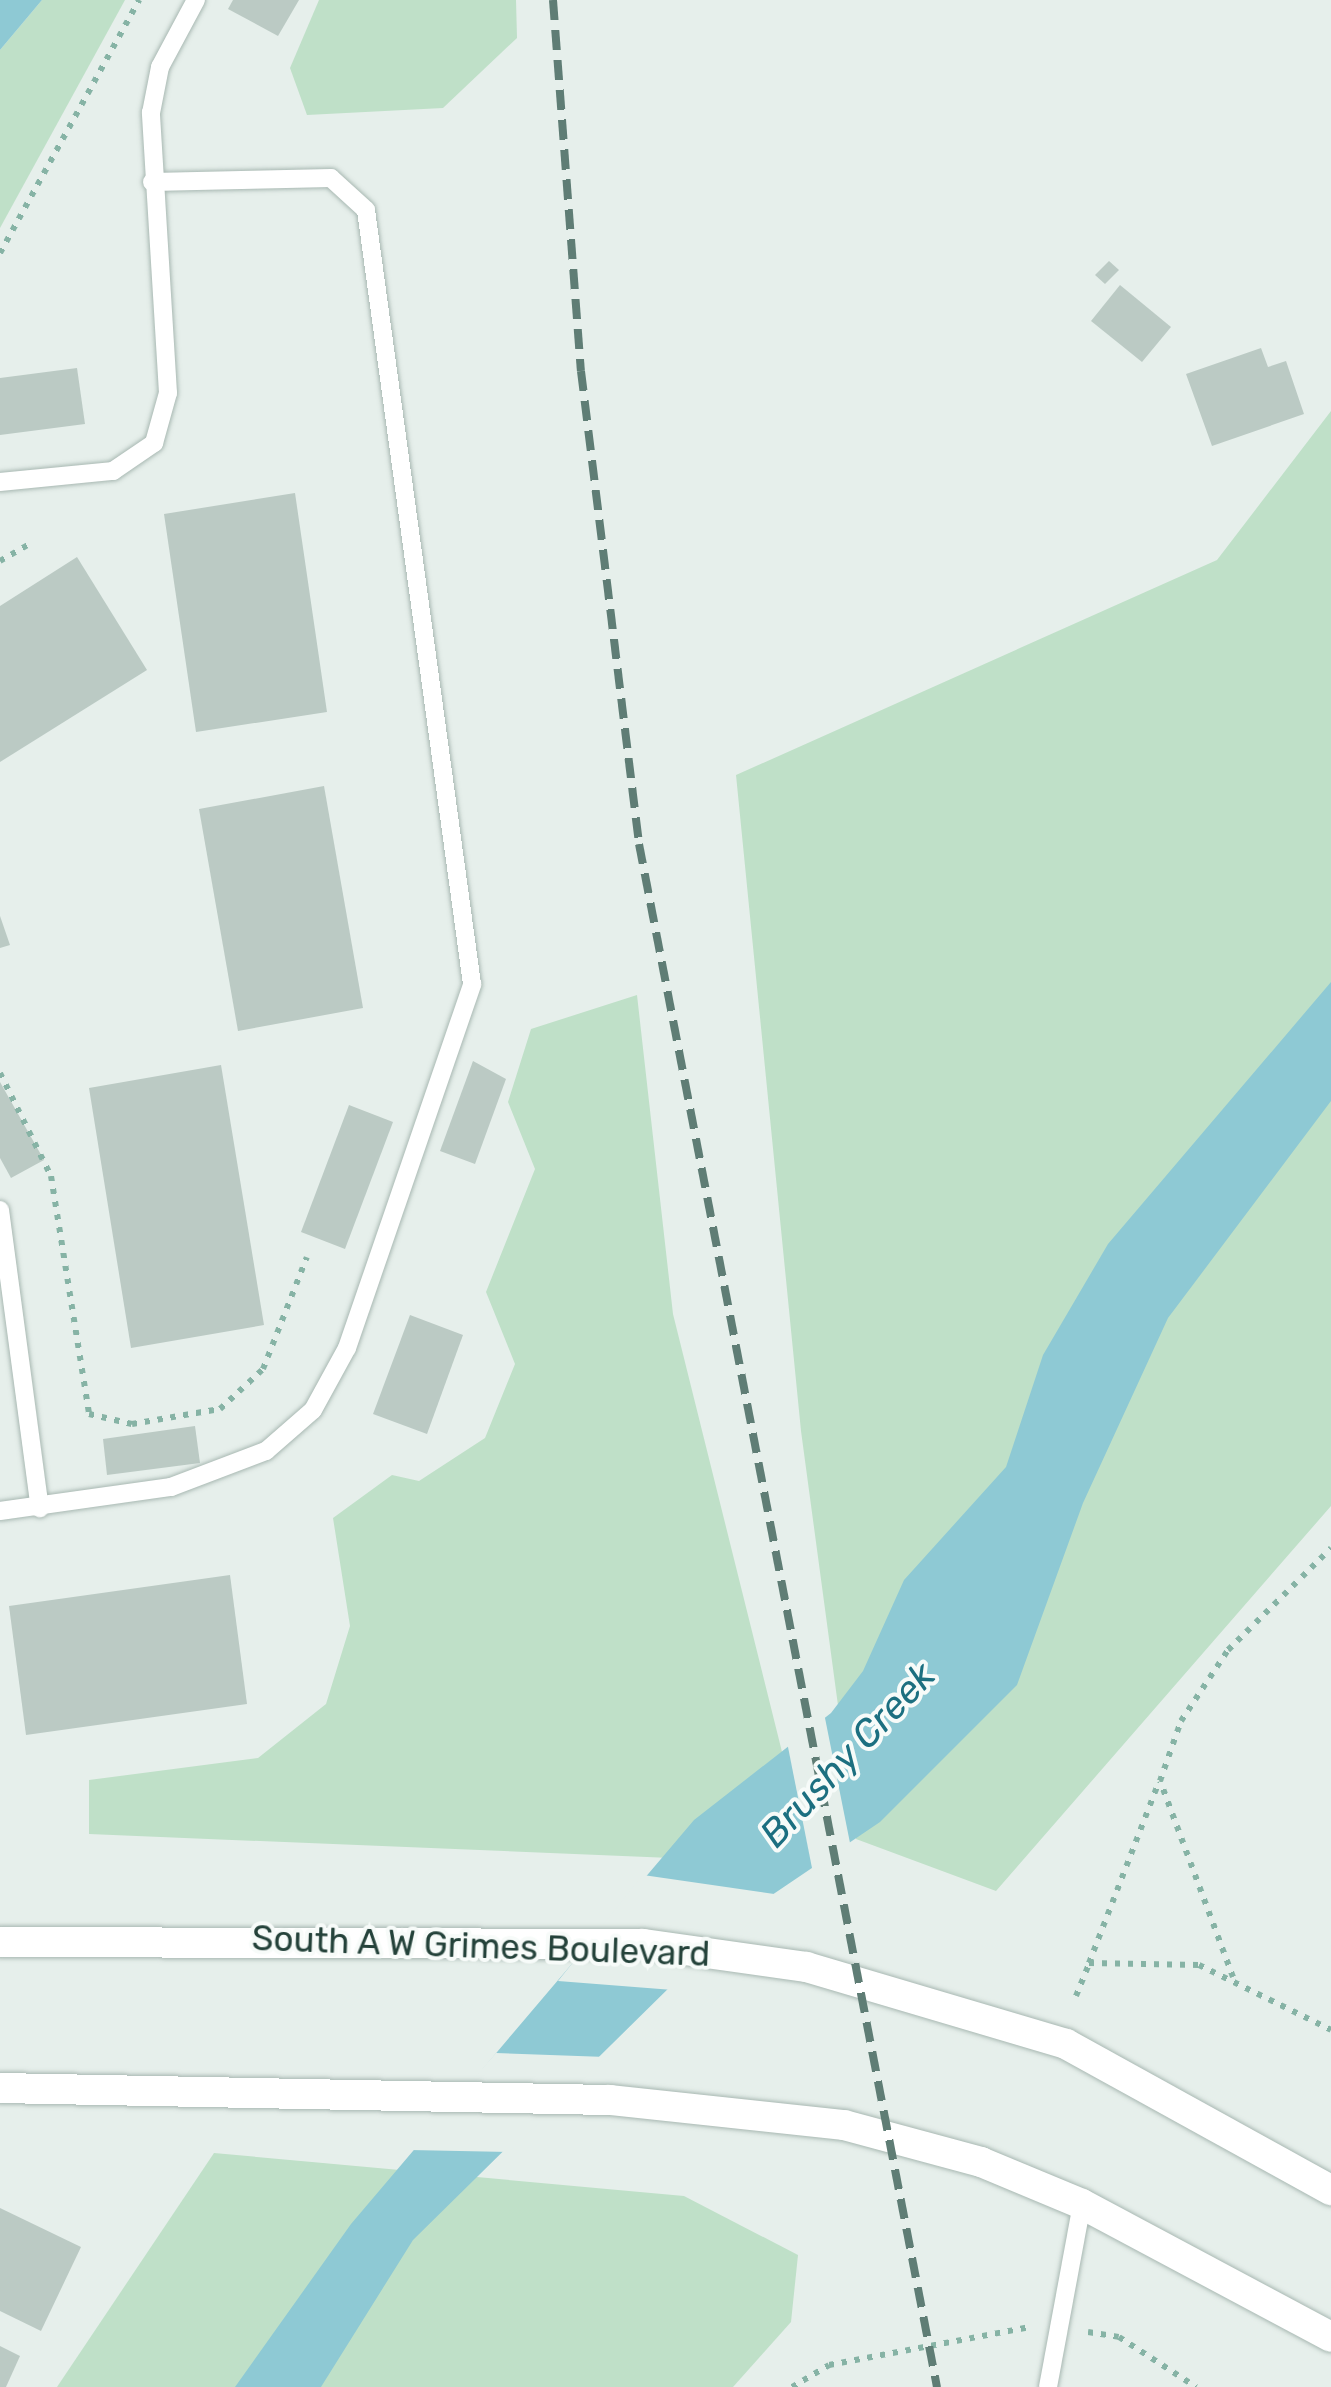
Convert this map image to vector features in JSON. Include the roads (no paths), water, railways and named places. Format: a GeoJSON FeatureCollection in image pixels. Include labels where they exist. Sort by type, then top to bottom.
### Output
{"type":"FeatureCollection","features":[{"type":"Feature","properties":{"kind":"main road","name":"South A W Grimes Boulevard"},"geometry":{"type":"LineString","coordinates":[[0,1942],[357,1937],[642,1944],[746,1956],[920,1995],[1058,2043],[1197,2109],[1331,2190]]}},
{"type":"Feature","properties":{"kind":"main road"},"geometry":{"type":"LineString","coordinates":[[0,2088],[712,2105],[909,2142],[1082,2204],[1331,2336]]}},
{"type":"Feature","properties":{"kind":"lane"},"geometry":{"type":"LineString","coordinates":[[0,482],[112,471],[154,443],[168,393],[152,182],[160,67],[196,0]]}},
{"type":"Feature","properties":{"kind":"lane"},"geometry":{"type":"LineString","coordinates":[[0,1512],[171,1487],[266,1451],[314,1410],[346,1348],[472,984],[366,210],[331,178],[152,182]]}},
{"type":"Feature","properties":{"kind":"lane"},"geometry":{"type":"LineString","coordinates":[[0,1210],[40,1508]]}},
{"type":"Feature","properties":{"kind":"lane"},"geometry":{"type":"LineString","coordinates":[[1048,2387],[1082,2204]]}},
{"type":"Feature","properties":{"kind":"water"},"geometry":{"type":"Polygon","coordinates":[[[0,0],[42,0],[0,50],[0,0]]]}},
{"type":"Feature","properties":{"kind":"water","name":"Brushy Creek"},"geometry":{"type":"Polygon","coordinates":[[[1331,982],[1331,1101],[1168,1318],[1083,1503],[1017,1685],[880,1822],[744,1914],[413,2240],[321,2387],[235,2387],[351,2224],[694,1820],[831,1713],[863,1671],[904,1580],[1006,1467],[1043,1355],[1108,1244],[1331,982]]]}},
{"type":"Feature","properties":{"kind":"railway"},"geometry":{"type":"LineString","coordinates":[[553,0],[581,371],[639,844],[937,2387]]}}]}
